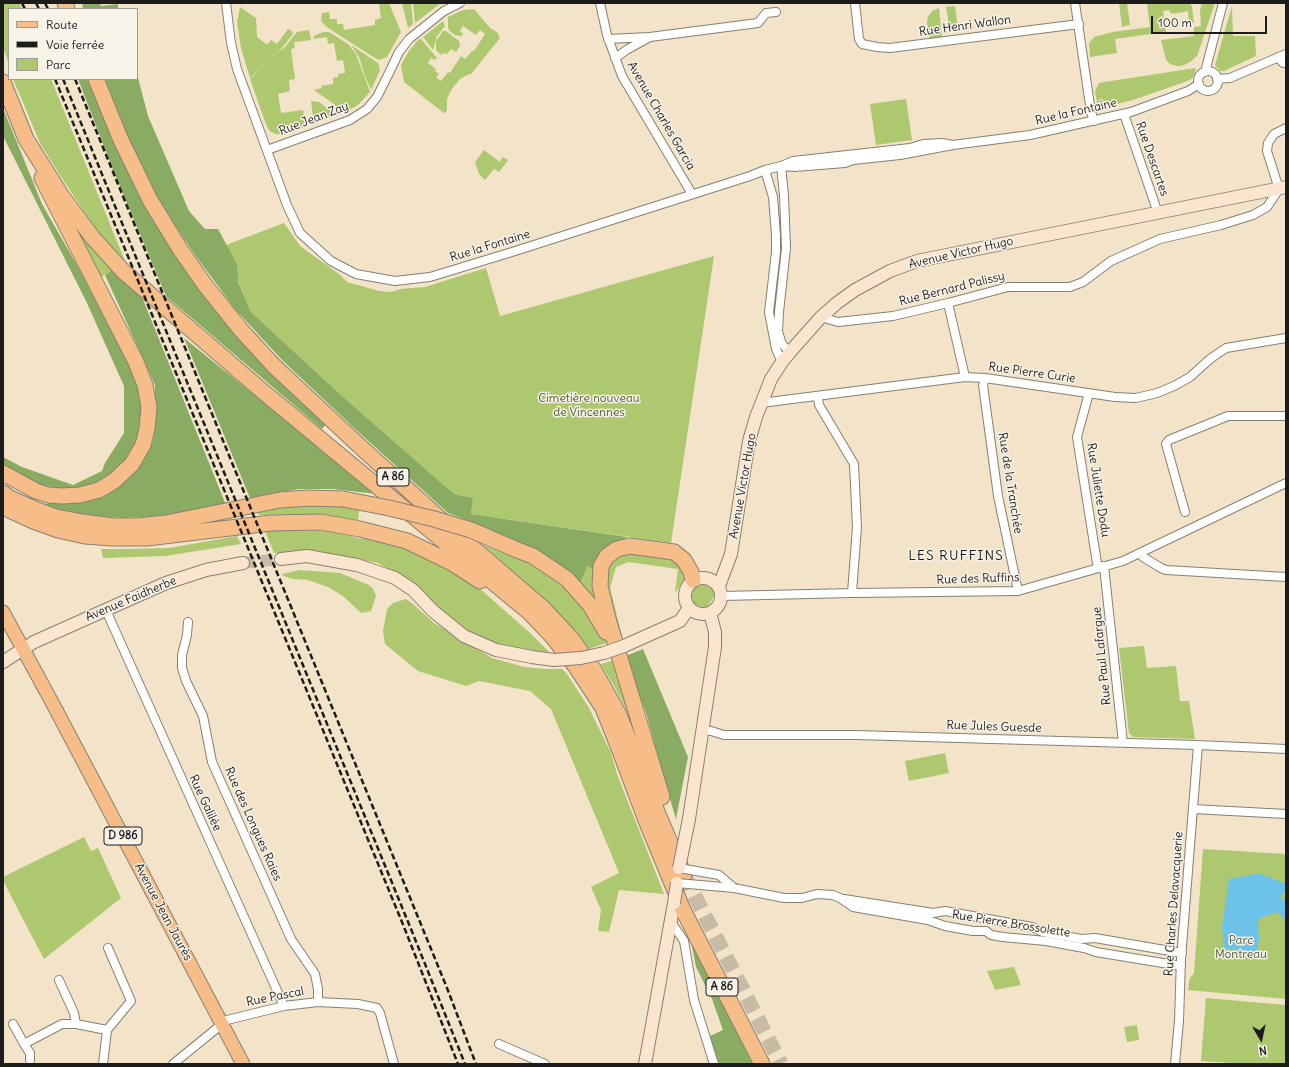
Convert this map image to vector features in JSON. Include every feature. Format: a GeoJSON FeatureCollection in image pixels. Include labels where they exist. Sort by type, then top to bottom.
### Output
{"type":"FeatureCollection","features":[{"type":"Feature","properties":{"kind":"highway","name":"A 86"},"geometry":{"type":"LineString","coordinates":[[96,80],[120,138],[150,200],[180,249],[205,285],[242,331],[274,366],[364,451],[544,609],[571,638],[590,664],[619,715],[680,875]]}},
{"type":"Feature","properties":{"kind":"highway","name":"A 86"},"geometry":{"type":"LineString","coordinates":[[3,82],[26,139],[61,195],[93,238],[124,271],[260,389],[530,613],[552,636],[580,673],[602,708],[683,910],[762,1064]]}},
{"type":"Feature","properties":{"kind":"highway"},"geometry":{"type":"LineString","coordinates":[[3,473],[36,491],[48,495],[80,495],[99,490],[114,481],[132,464],[148,429],[149,407],[145,385],[136,362],[27,150],[26,139]]}},
{"type":"Feature","properties":{"kind":"highway"},"geometry":{"type":"LineString","coordinates":[[3,492],[10,498],[56,517],[112,526],[137,526],[166,523],[280,500],[309,498],[343,499],[434,519],[471,530],[533,556],[567,579],[590,605],[622,650]]}},
{"type":"Feature","properties":{"kind":"highway"},"geometry":{"type":"LineString","coordinates":[[6,511],[58,530],[85,536],[147,538],[271,523],[321,522],[360,529],[407,541],[452,563],[497,593],[552,647],[576,674],[620,751]]}},
{"type":"Feature","properties":{"kind":"highway"},"geometry":{"type":"LineString","coordinates":[[680,875],[622,650],[608,618],[600,586],[601,566],[607,556],[617,549],[630,546],[674,552],[684,560],[691,572],[693,580]]}},
{"type":"Feature","properties":{"kind":"main road","name":"Avenue Jean Jaurès"},"geometry":{"type":"LineString","coordinates":[[3,612],[243,1064]]}},
{"type":"Feature","properties":{"kind":"street","name":"Rue la Fontaine"},"geometry":{"type":"LineString","coordinates":[[226,3],[231,43],[236,63],[287,205],[300,233],[331,261],[356,274],[395,281],[430,277],[455,270],[793,161],[910,148],[923,144],[953,145],[1030,135],[1124,114],[1188,91],[1199,84]]}},
{"type":"Feature","properties":{"kind":"street","name":"Rue Jean Zay"},"geometry":{"type":"LineString","coordinates":[[267,150],[350,120],[367,109],[377,97],[388,73],[409,39],[444,11],[460,3]]}},
{"type":"Feature","properties":{"kind":"street","name":"Avenue Charles Garcia"},"geometry":{"type":"LineString","coordinates":[[600,3],[608,39],[622,76],[692,194]]}},
{"type":"Feature","properties":{"kind":"street","name":"Rue Henri Wallon"},"geometry":{"type":"LineString","coordinates":[[855,3],[859,38],[862,44],[890,48],[1078,24]]}},
{"type":"Feature","properties":{"kind":"street"},"geometry":{"type":"LineString","coordinates":[[1075,3],[1091,112],[1094,121]]}},
{"type":"Feature","properties":{"kind":"street"},"geometry":{"type":"LineString","coordinates":[[1217,78],[1217,86],[1211,91],[1204,90],[1199,84],[1199,77],[1205,72],[1223,3]]}},
{"type":"Feature","properties":{"kind":"street"},"geometry":{"type":"LineString","coordinates":[[608,39],[650,37],[758,22],[766,13],[776,12]]}},
{"type":"Feature","properties":{"kind":"street"},"geometry":{"type":"LineString","coordinates":[[615,58],[628,48],[650,37]]}},
{"type":"Feature","properties":{"kind":"street"},"geometry":{"type":"LineString","coordinates":[[1205,72],[1212,73],[1217,78],[1230,78],[1282,55],[1283,62],[1286,63]]}},
{"type":"Feature","properties":{"kind":"street","name":"Rue Descartes"},"geometry":{"type":"LineString","coordinates":[[1124,114],[1158,213]]}},
{"type":"Feature","properties":{"kind":"street"},"geometry":{"type":"LineString","coordinates":[[1282,188],[1267,150],[1268,143],[1274,134],[1286,128]]}},
{"type":"Feature","properties":{"kind":"street"},"geometry":{"type":"LineString","coordinates":[[781,166],[784,195],[786,248],[778,332],[782,344],[790,352]]}},
{"type":"Feature","properties":{"kind":"street"},"geometry":{"type":"LineString","coordinates":[[765,170],[774,197],[776,235],[776,252],[768,312],[776,349],[782,362]]}},
{"type":"Feature","properties":{"kind":"street","name":"Avenue Victor Hugo"},"geometry":{"type":"LineString","coordinates":[[720,591],[731,554],[749,441],[771,379],[790,352],[821,317],[836,303],[872,280],[890,271],[917,261],[1282,188]]}},
{"type":"Feature","properties":{"kind":"street","name":"Rue Bernard Palissy"},"geometry":{"type":"LineString","coordinates":[[821,317],[838,322],[893,316],[1008,287],[1070,287],[1083,282],[1111,261],[1160,239],[1221,225],[1253,215],[1267,207],[1282,188]]}},
{"type":"Feature","properties":{"kind":"street"},"geometry":{"type":"LineString","coordinates":[[948,303],[965,376]]}},
{"type":"Feature","properties":{"kind":"street","name":"Rue Pierre Curie"},"geometry":{"type":"LineString","coordinates":[[761,404],[965,376],[1116,397],[1136,398],[1157,393],[1190,377],[1210,359],[1226,348],[1286,338]]}},
{"type":"Feature","properties":{"kind":"street","name":"Rue de la Tranchée"},"geometry":{"type":"LineString","coordinates":[[985,378],[983,385],[998,496],[1018,591]]}},
{"type":"Feature","properties":{"kind":"street","name":"Rue Juliette Dodu"},"geometry":{"type":"LineString","coordinates":[[1089,393],[1077,437],[1097,563],[1102,567]]}},
{"type":"Feature","properties":{"kind":"street"},"geometry":{"type":"LineString","coordinates":[[818,397],[819,405],[854,464],[857,527],[852,593]]}},
{"type":"Feature","properties":{"kind":"street"},"geometry":{"type":"LineString","coordinates":[[1185,512],[1166,444],[1169,440],[1228,416],[1286,416]]}},
{"type":"Feature","properties":{"kind":"street","name":"Rue des Ruffins"},"geometry":{"type":"LineString","coordinates":[[720,591],[852,593],[1018,591],[1123,561],[1286,483]]}},
{"type":"Feature","properties":{"kind":"street"},"geometry":{"type":"LineString","coordinates":[[1140,553],[1143,557],[1166,570],[1286,577]]}},
{"type":"Feature","properties":{"kind":"street"},"geometry":{"type":"LineString","coordinates":[[280,559],[307,556],[350,563],[395,578],[413,590],[433,611],[464,636],[496,650],[554,660],[581,658],[622,650],[680,621],[689,608]]}},
{"type":"Feature","properties":{"kind":"street","name":"Avenue Faidherbe"},"geometry":{"type":"LineString","coordinates":[[3,662],[23,649],[166,583],[206,570],[243,562]]}},
{"type":"Feature","properties":{"kind":"street"},"geometry":{"type":"LineString","coordinates":[[709,578],[728,563]]}},
{"type":"Feature","properties":{"kind":"street","name":"Rue Paul Lafargue"},"geometry":{"type":"LineString","coordinates":[[1102,567],[1124,743]]}},
{"type":"Feature","properties":{"kind":"street"},"geometry":{"type":"LineString","coordinates":[[698,578],[709,578],[714,581],[720,591],[720,603],[716,609],[710,613],[699,614],[689,608],[686,603],[684,597],[685,590],[693,580],[698,578]]}},
{"type":"Feature","properties":{"kind":"street","name":"Rue Galilée"},"geometry":{"type":"LineString","coordinates":[[107,609],[109,618],[284,1006]]}},
{"type":"Feature","properties":{"kind":"street"},"geometry":{"type":"LineString","coordinates":[[645,1064],[670,922],[680,875],[715,647],[715,632],[710,613]]}},
{"type":"Feature","properties":{"kind":"street","name":"Rue des Longues Raies"},"geometry":{"type":"LineString","coordinates":[[188,622],[187,635],[181,661],[183,673],[203,716],[214,768],[232,803],[291,939],[315,974],[318,989],[318,1002]]}},
{"type":"Feature","properties":{"kind":"street","name":"Rue Jules Guesde"},"geometry":{"type":"LineString","coordinates":[[703,730],[710,730],[724,734],[856,735],[1286,749]]}},
{"type":"Feature","properties":{"kind":"street","name":"Rue Charles Delavacquerie"},"geometry":{"type":"LineString","coordinates":[[1175,1064],[1198,745]]}},
{"type":"Feature","properties":{"kind":"street"},"geometry":{"type":"LineString","coordinates":[[1194,809],[1286,814]]}},
{"type":"Feature","properties":{"kind":"street","name":"Rue Pierre Brossolette"},"geometry":{"type":"LineString","coordinates":[[680,875],[719,875],[734,888]]}},
{"type":"Feature","properties":{"kind":"street","name":"Rue Pierre Brossolette"},"geometry":{"type":"LineString","coordinates":[[680,875],[784,898],[802,898],[817,894],[827,894],[840,898],[933,913],[945,911],[1032,927],[1043,932],[1080,938],[1095,938],[1182,952]]}},
{"type":"Feature","properties":{"kind":"street","name":"Rue Pierre Brossolette"},"geometry":{"type":"LineString","coordinates":[[840,898],[854,907],[928,920],[945,926],[966,930],[986,931],[989,937],[997,939],[1003,937],[1046,941],[1084,948],[1096,952],[1181,966]]}},
{"type":"Feature","properties":{"kind":"street"},"geometry":{"type":"LineString","coordinates":[[986,931],[988,923],[992,920]]}},
{"type":"Feature","properties":{"kind":"street"},"geometry":{"type":"LineString","coordinates":[[670,922],[684,941],[694,1000],[714,1064]]}},
{"type":"Feature","properties":{"kind":"street"},"geometry":{"type":"LineString","coordinates":[[103,1064],[107,1030],[131,1001],[108,948]]}},
{"type":"Feature","properties":{"kind":"street"},"geometry":{"type":"LineString","coordinates":[[59,980],[74,1013],[76,1024]]}},
{"type":"Feature","properties":{"kind":"street","name":"Rue Pascal"},"geometry":{"type":"LineString","coordinates":[[222,1023],[226,1020],[284,1006],[318,1002],[358,1004],[377,1008],[380,1013],[394,1064]]}},
{"type":"Feature","properties":{"kind":"street"},"geometry":{"type":"LineString","coordinates":[[173,1064],[222,1023]]}},
{"type":"Feature","properties":{"kind":"street"},"geometry":{"type":"LineString","coordinates":[[13,1024],[30,1053],[30,1060]]}},
{"type":"Feature","properties":{"kind":"street"},"geometry":{"type":"LineString","coordinates":[[24,1044],[62,1024],[76,1024],[107,1030]]}},
{"type":"Feature","properties":{"kind":"street"},"geometry":{"type":"LineString","coordinates":[[498,1044],[545,1064]]}},
{"type":"Feature","properties":{"kind":"green space"},"geometry":{"type":"Polygon","coordinates":[[[3,3],[19,3],[22,8],[8,8],[8,62],[3,46],[3,3]]]}},
{"type":"Feature","properties":{"kind":"green space"},"geometry":{"type":"Polygon","coordinates":[[[82,3],[100,3],[101,6],[118,4],[118,8],[83,8],[82,3]]]}},
{"type":"Feature","properties":{"kind":"green space"},"geometry":{"type":"Polygon","coordinates":[[[379,3],[389,3],[401,32],[387,57],[379,60],[328,28],[321,21],[322,13],[329,12],[330,19],[337,19],[337,24],[343,24],[344,30],[375,25],[375,20],[381,18],[379,3]]]}},
{"type":"Feature","properties":{"kind":"green space"},"geometry":{"type":"Polygon","coordinates":[[[402,3],[411,3],[413,24],[408,28],[402,3]]]}},
{"type":"Feature","properties":{"kind":"green space"},"geometry":{"type":"Polygon","coordinates":[[[413,3],[441,3],[415,23],[413,3]]]}},
{"type":"Feature","properties":{"kind":"green space"},"geometry":{"type":"Polygon","coordinates":[[[1119,3],[1127,3],[1130,25],[1122,27],[1119,3]]]}},
{"type":"Feature","properties":{"kind":"green space"},"geometry":{"type":"Polygon","coordinates":[[[1147,3],[1190,3],[1194,23],[1189,23],[1188,11],[1173,14],[1170,13],[1169,10],[1163,11],[1166,32],[1115,39],[1117,53],[1090,57],[1089,43],[1094,37],[1113,32],[1150,27],[1147,3]]]}},
{"type":"Feature","properties":{"kind":"green space"},"geometry":{"type":"Polygon","coordinates":[[[1202,3],[1215,3],[1197,56],[1182,66],[1170,64],[1166,60],[1161,40],[1194,36],[1194,27],[1201,26],[1200,10],[1202,3]]]}},
{"type":"Feature","properties":{"kind":"green space"},"geometry":{"type":"Polygon","coordinates":[[[955,6],[958,30],[950,32],[946,7],[955,6]]]}},
{"type":"Feature","properties":{"kind":"green space"},"geometry":{"type":"Polygon","coordinates":[[[1232,6],[1233,36],[1255,36],[1256,56],[1224,71],[1220,71],[1215,65],[1232,6]]]}},
{"type":"Feature","properties":{"kind":"green space"},"geometry":{"type":"Polygon","coordinates":[[[240,7],[256,18],[257,37],[266,44],[268,44],[271,40],[277,44],[288,29],[292,31],[293,34],[282,48],[250,78],[241,48],[237,22],[240,7]]]}},
{"type":"Feature","properties":{"kind":"green space"},"geometry":{"type":"Polygon","coordinates":[[[939,8],[942,37],[930,39],[927,22],[928,17],[932,11],[939,8]]]}},
{"type":"Feature","properties":{"kind":"green space"},"geometry":{"type":"Polygon","coordinates":[[[474,9],[490,28],[497,32],[500,38],[471,74],[460,79],[451,90],[447,99],[447,111],[444,113],[404,82],[401,65],[409,51],[418,40],[421,39],[437,58],[435,60],[431,58],[428,63],[436,69],[435,71],[439,74],[436,77],[441,81],[448,72],[450,73],[461,56],[465,59],[472,51],[474,51],[485,34],[480,30],[476,35],[463,26],[460,31],[463,34],[461,36],[455,35],[448,28],[448,17],[463,10],[474,9]]]}},
{"type":"Feature","properties":{"kind":"green space"},"geometry":{"type":"Polygon","coordinates":[[[443,21],[445,26],[437,36],[433,50],[423,37],[443,21]]]}},
{"type":"Feature","properties":{"kind":"green space"},"geometry":{"type":"Polygon","coordinates":[[[309,30],[311,40],[294,42],[295,48],[291,49],[295,79],[289,80],[290,91],[278,94],[281,113],[303,110],[305,127],[285,135],[276,134],[271,132],[267,127],[250,79],[275,54],[284,48],[297,32],[309,30]]]}},
{"type":"Feature","properties":{"kind":"green space"},"geometry":{"type":"Polygon","coordinates":[[[443,31],[446,31],[459,41],[460,46],[456,52],[451,49],[447,54],[443,53],[441,55],[436,50],[436,41],[443,31]]]}},
{"type":"Feature","properties":{"kind":"green space"},"geometry":{"type":"Polygon","coordinates":[[[324,32],[329,32],[348,44],[356,54],[370,92],[358,105],[345,112],[314,90],[322,88],[321,86],[333,84],[333,78],[338,77],[338,74],[345,73],[343,60],[337,61],[334,43],[328,44],[327,37],[313,39],[314,36],[324,32]]]}},
{"type":"Feature","properties":{"kind":"green space"},"geometry":{"type":"Polygon","coordinates":[[[351,45],[378,63],[380,70],[371,90],[359,57],[351,45]]]}},
{"type":"Feature","properties":{"kind":"green space"},"geometry":{"type":"Polygon","coordinates":[[[1196,68],[1194,76],[1190,80],[1133,100],[1098,109],[1095,91],[1099,83],[1196,68]]]}},
{"type":"Feature","properties":{"kind":"green space"},"geometry":{"type":"Polygon","coordinates":[[[138,78],[148,116],[189,211],[205,229],[218,229],[237,264],[238,282],[251,312],[342,396],[454,494],[473,498],[471,514],[627,537],[603,550],[598,556],[594,570],[588,566],[579,585],[537,551],[448,513],[354,428],[282,360],[235,309],[195,255],[161,204],[129,139],[105,80],[138,80],[138,78]]]}},
{"type":"Feature","properties":{"kind":"green space"},"geometry":{"type":"Polygon","coordinates":[[[13,80],[51,80],[125,261],[96,229],[40,143],[13,80]]]}},
{"type":"Feature","properties":{"kind":"green space"},"geometry":{"type":"Polygon","coordinates":[[[78,80],[87,80],[123,163],[163,233],[327,423],[322,429],[166,296],[113,170],[78,80]]]}},
{"type":"Feature","properties":{"kind":"green space"},"geometry":{"type":"Polygon","coordinates":[[[906,99],[912,140],[876,145],[870,104],[906,99]]]}},
{"type":"Feature","properties":{"kind":"green space"},"geometry":{"type":"Polygon","coordinates":[[[311,101],[319,102],[334,113],[334,116],[314,124],[311,101]]]}},
{"type":"Feature","properties":{"kind":"green space"},"geometry":{"type":"Polygon","coordinates":[[[3,108],[42,204],[102,309],[137,381],[142,400],[141,429],[134,450],[125,462],[104,480],[80,488],[67,490],[38,484],[3,465],[3,457],[22,467],[73,485],[102,471],[105,463],[124,433],[124,386],[86,301],[3,136],[3,108]]]}},
{"type":"Feature","properties":{"kind":"green space"},"geometry":{"type":"Polygon","coordinates":[[[484,150],[500,162],[503,157],[508,160],[499,172],[494,169],[485,180],[479,174],[475,162],[484,150]]]}},
{"type":"Feature","properties":{"kind":"green space"},"geometry":{"type":"Polygon","coordinates":[[[73,223],[113,269],[100,278],[73,223]]]}},
{"type":"Feature","properties":{"kind":"green space","name":"Cimetière nouveau de Vincennes"},"geometry":{"type":"Polygon","coordinates":[[[284,223],[300,246],[339,274],[347,282],[379,291],[391,292],[401,289],[425,287],[486,268],[500,316],[714,256],[671,543],[471,514],[473,498],[454,494],[342,396],[251,312],[238,281],[213,250],[284,223]]]}},
{"type":"Feature","properties":{"kind":"green space"},"geometry":{"type":"Polygon","coordinates":[[[113,269],[142,297],[226,505],[161,516],[123,518],[63,512],[46,505],[50,501],[72,503],[106,495],[122,483],[141,462],[153,442],[155,426],[155,385],[105,275],[113,269]]]}},
{"type":"Feature","properties":{"kind":"green space"},"geometry":{"type":"Polygon","coordinates":[[[184,338],[377,494],[332,489],[300,489],[250,498],[184,338]]]}},
{"type":"Feature","properties":{"kind":"green space"},"geometry":{"type":"Polygon","coordinates":[[[287,505],[335,506],[359,510],[358,522],[352,520],[292,514],[259,515],[257,510],[287,505]]]}},
{"type":"Feature","properties":{"kind":"green space"},"geometry":{"type":"Polygon","coordinates":[[[265,531],[332,531],[361,539],[368,538],[393,542],[470,580],[530,633],[549,652],[528,651],[501,646],[475,635],[456,623],[412,583],[378,563],[330,554],[301,551],[274,553],[265,531]]]}},
{"type":"Feature","properties":{"kind":"green space"},"geometry":{"type":"Polygon","coordinates":[[[237,536],[241,544],[165,556],[103,558],[101,549],[169,548],[237,536]]]}},
{"type":"Feature","properties":{"kind":"green space"},"geometry":{"type":"Polygon","coordinates":[[[483,545],[525,561],[551,577],[574,596],[591,618],[607,643],[588,649],[568,623],[483,545]]]}},
{"type":"Feature","properties":{"kind":"green space"},"geometry":{"type":"Polygon","coordinates":[[[629,553],[661,557],[673,561],[679,565],[685,578],[675,593],[678,569],[628,562],[616,567],[610,588],[622,636],[617,638],[606,591],[608,561],[629,553]]]}},
{"type":"Feature","properties":{"kind":"green space"},"geometry":{"type":"Polygon","coordinates":[[[588,566],[594,570],[605,621],[579,585],[588,566]]]}},
{"type":"Feature","properties":{"kind":"green space"},"geometry":{"type":"Polygon","coordinates":[[[300,570],[340,573],[369,585],[373,589],[376,596],[371,611],[361,613],[343,596],[328,587],[308,580],[293,579],[283,576],[282,574],[300,570]]]}},
{"type":"Feature","properties":{"kind":"green space"},"geometry":{"type":"Polygon","coordinates":[[[699,584],[712,587],[715,591],[715,595],[707,607],[695,605],[690,599],[693,593],[693,587],[699,584]]]}},
{"type":"Feature","properties":{"kind":"green space"},"geometry":{"type":"Polygon","coordinates":[[[406,599],[434,623],[492,658],[524,667],[562,669],[567,674],[589,708],[611,753],[617,774],[664,894],[619,890],[609,932],[598,931],[601,910],[591,887],[619,873],[551,709],[530,691],[479,681],[466,686],[418,671],[385,644],[383,631],[387,609],[393,603],[406,599]]]}},
{"type":"Feature","properties":{"kind":"green space"},"geometry":{"type":"Polygon","coordinates":[[[1144,646],[1147,668],[1176,666],[1180,701],[1189,701],[1195,739],[1133,737],[1129,733],[1119,648],[1144,646]]]}},
{"type":"Feature","properties":{"kind":"green space"},"geometry":{"type":"Polygon","coordinates":[[[643,649],[688,757],[676,819],[647,716],[626,656],[643,649]]]}},
{"type":"Feature","properties":{"kind":"green space"},"geometry":{"type":"Polygon","coordinates":[[[615,660],[636,733],[629,715],[601,664],[615,660]]]}},
{"type":"Feature","properties":{"kind":"green space"},"geometry":{"type":"Polygon","coordinates":[[[945,753],[949,773],[909,781],[905,761],[945,753]]]}},
{"type":"Feature","properties":{"kind":"green space"},"geometry":{"type":"Polygon","coordinates":[[[84,837],[91,851],[98,848],[121,898],[44,959],[3,880],[3,877],[84,837]]]}},
{"type":"Feature","properties":{"kind":"green space","name":"Parc Montreau"},"geometry":{"type":"Polygon","coordinates":[[[1203,849],[1286,854],[1286,999],[1188,990],[1190,978],[1194,973],[1203,849]]]}},
{"type":"Feature","properties":{"kind":"green space"},"geometry":{"type":"Polygon","coordinates":[[[691,941],[756,1064],[719,1064],[710,1036],[723,1030],[712,999],[696,967],[691,941]]]}},
{"type":"Feature","properties":{"kind":"green space"},"geometry":{"type":"Polygon","coordinates":[[[1014,967],[1021,985],[995,990],[987,971],[1014,967]]]}},
{"type":"Feature","properties":{"kind":"green space"},"geometry":{"type":"Polygon","coordinates":[[[1206,998],[1286,1005],[1286,1064],[1246,1064],[1201,1061],[1206,998]]]}},
{"type":"Feature","properties":{"kind":"green space"},"geometry":{"type":"Polygon","coordinates":[[[1137,1025],[1139,1040],[1127,1042],[1124,1027],[1137,1025]]]}},
{"type":"Feature","properties":{"kind":"water"},"geometry":{"type":"Polygon","coordinates":[[[1259,873],[1286,884],[1286,889],[1280,898],[1286,900],[1286,920],[1277,912],[1260,918],[1258,922],[1259,939],[1257,951],[1248,952],[1224,948],[1222,927],[1229,879],[1259,873]]]}},
{"type":"Feature","properties":{"kind":"tunnel"},"geometry":{"type":"LineString","coordinates":[[243,563],[281,559]]}},
{"type":"Feature","properties":{"kind":"tunnel"},"geometry":{"type":"LineString","coordinates":[[684,875],[781,1064]]}},
{"type":"Feature","properties":{"kind":"railway"},"geometry":{"type":"LineString","coordinates":[[22,3],[24,8]]}},
{"type":"Feature","properties":{"kind":"railway"},"geometry":{"type":"LineString","coordinates":[[36,3],[38,8]]}},
{"type":"Feature","properties":{"kind":"railway"},"geometry":{"type":"LineString","coordinates":[[45,3],[48,8]]}},
{"type":"Feature","properties":{"kind":"railway"},"geometry":{"type":"LineString","coordinates":[[55,80],[404,927],[458,1064]]}},
{"type":"Feature","properties":{"kind":"railway"},"geometry":{"type":"LineString","coordinates":[[63,80],[465,1064]]}},
{"type":"Feature","properties":{"kind":"railway"},"geometry":{"type":"LineString","coordinates":[[75,80],[447,988],[476,1064]]}},
{"type":"Feature","properties":{"kind":"district","name":"LES RUFFINS"},"geometry":{"type":"Point","coordinates":[956,556]}}]}
